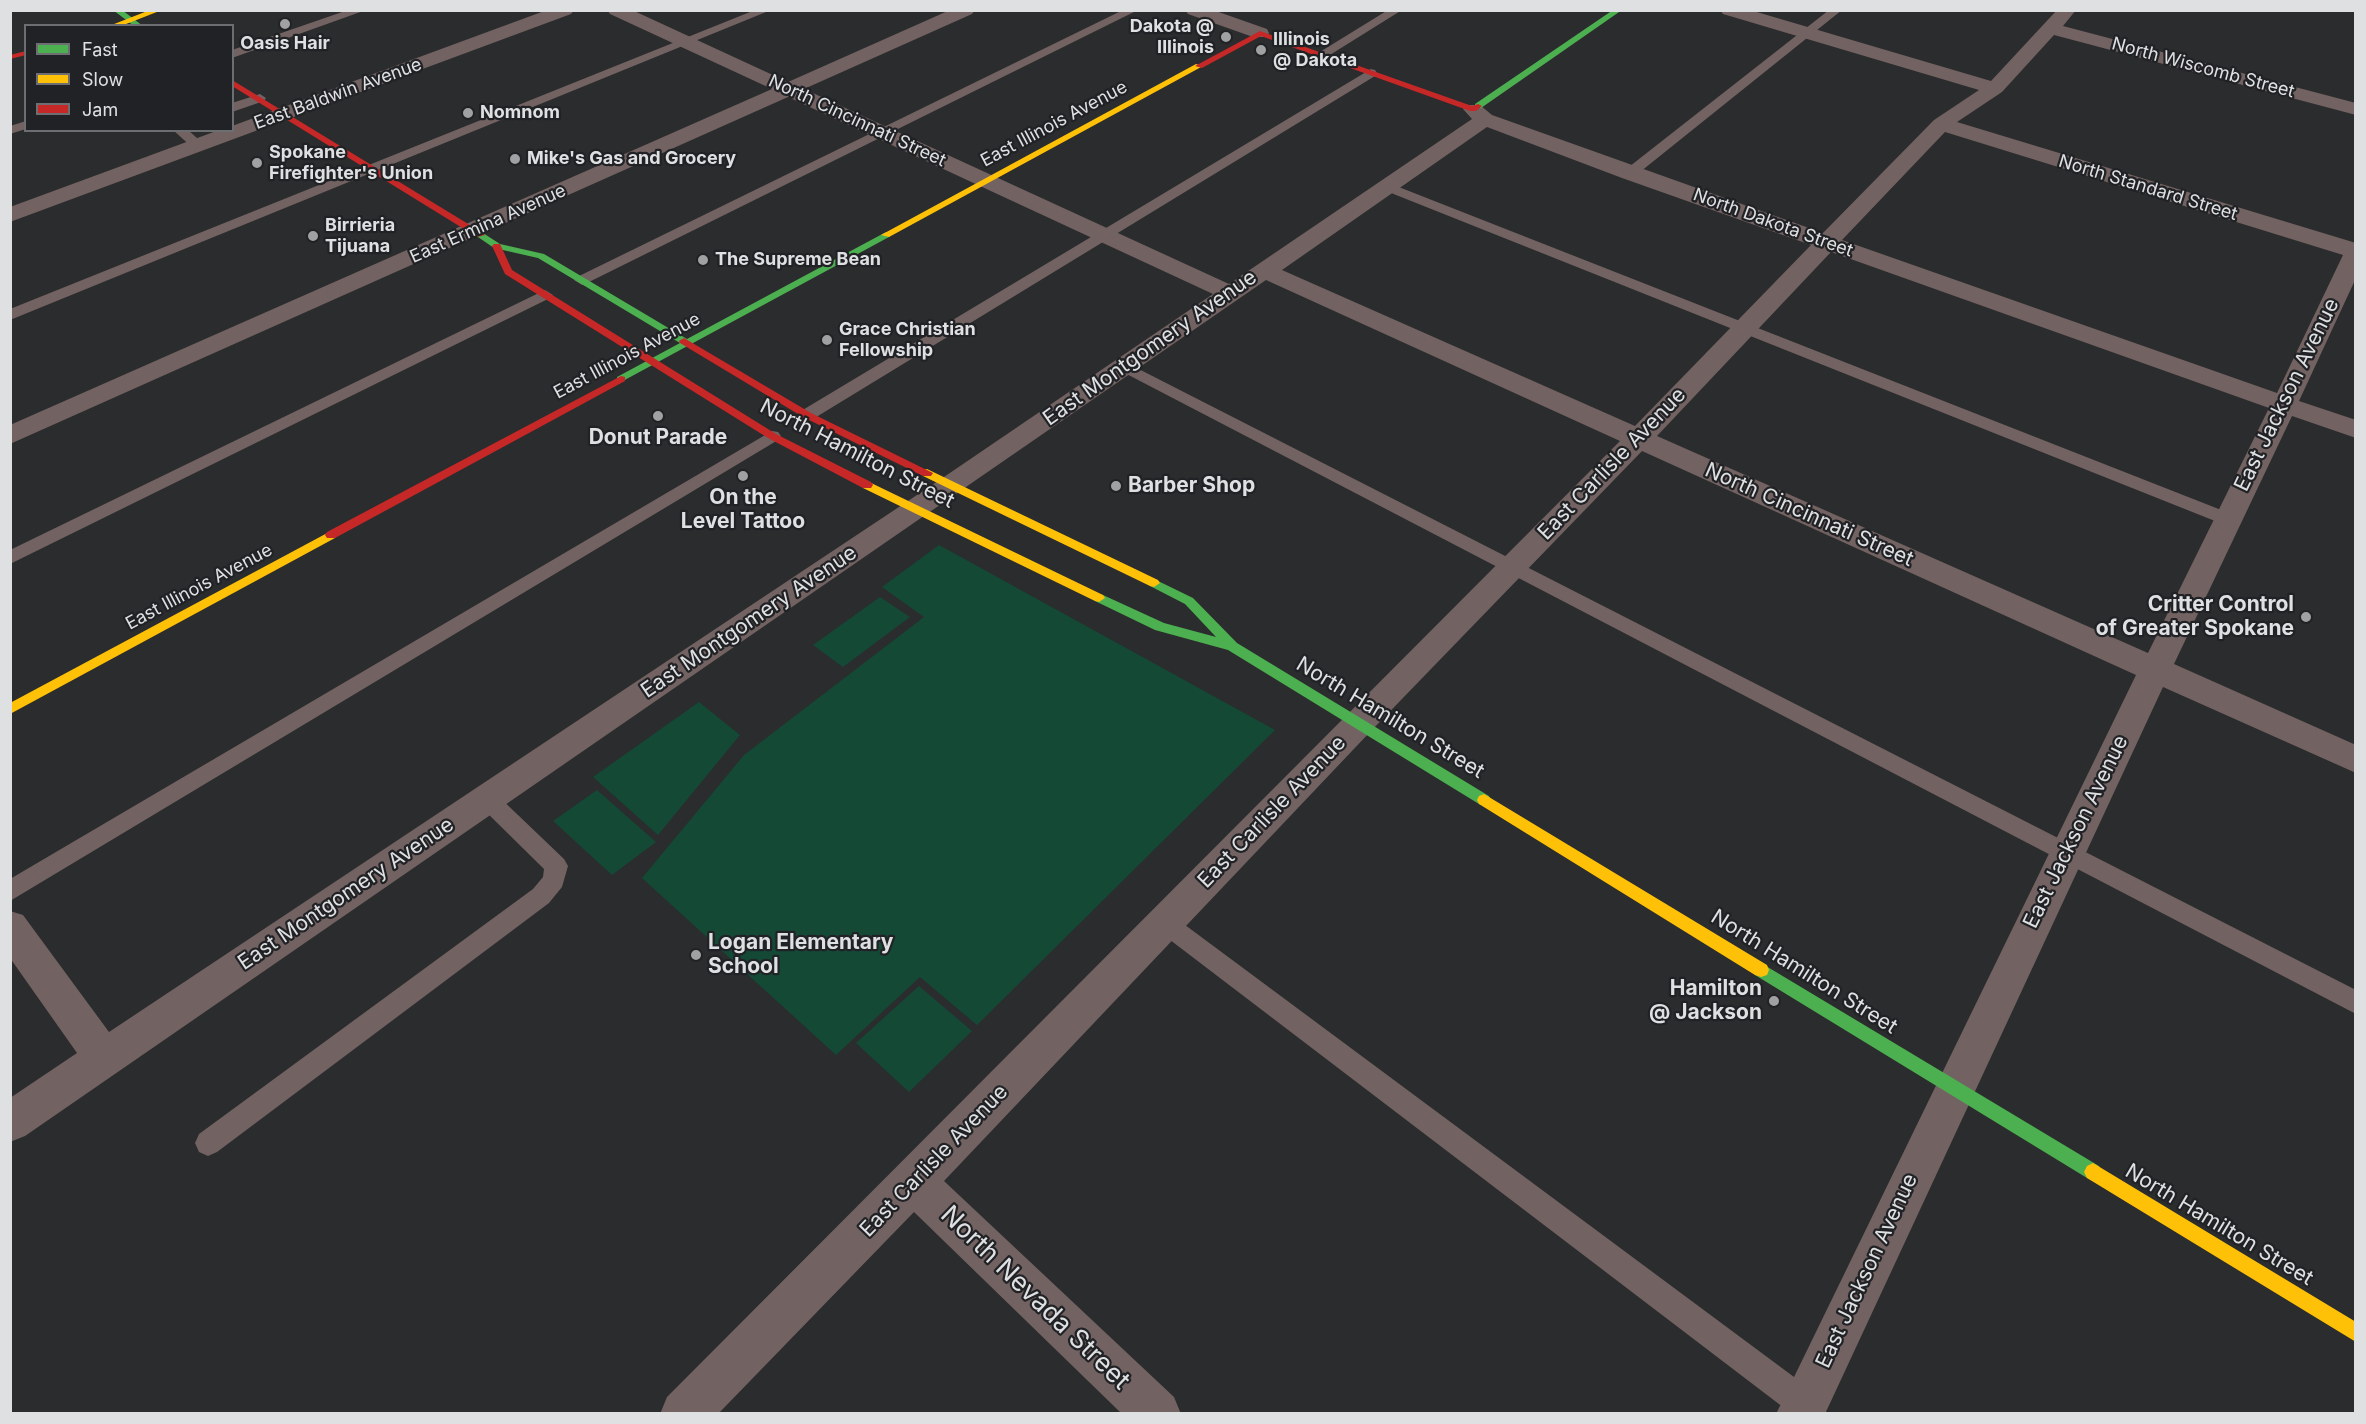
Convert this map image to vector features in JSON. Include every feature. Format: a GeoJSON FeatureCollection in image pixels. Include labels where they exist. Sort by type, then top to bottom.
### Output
{"type":"FeatureCollection","features":[{"type":"Feature","properties":{"kind":"main road"},"geometry":{"type":"LineString","coordinates":[[116,10],[135,23],[159,10]]}},
{"type":"Feature","properties":{"kind":"main road","name":"East Montgomery Avenue"},"geometry":{"type":"LineString","coordinates":[[1479,114],[1619,10]]}},
{"type":"Feature","properties":{"kind":"main road","name":"North Dakota Street"},"geometry":{"type":"LineString","coordinates":[[1260,33],[1479,114]]}},
{"type":"Feature","properties":{"kind":"main road","name":"East Illinois Avenue"},"geometry":{"type":"LineString","coordinates":[[10,709],[1260,33]]}},
{"type":"Feature","properties":{"kind":"main road","name":"North Hamilton Street"},"geometry":{"type":"LineString","coordinates":[[234,83],[497,246],[541,256],[807,415],[1097,554],[1189,601],[1232,646],[2355,1333]]}},
{"type":"Feature","properties":{"kind":"main road","name":"North Hamilton Street"},"geometry":{"type":"LineString","coordinates":[[497,246],[508,272],[651,363],[772,436],[916,510],[1160,627],[1232,646]]}},
{"type":"Feature","properties":{"kind":"street","name":"East Baldwin Avenue"},"geometry":{"type":"LineString","coordinates":[[234,130],[285,114],[565,10]]}},
{"type":"Feature","properties":{"kind":"street","name":"North Cincinnati Street"},"geometry":{"type":"LineString","coordinates":[[616,10],[1230,292]]}},
{"type":"Feature","properties":{"kind":"street","name":"East Ermina Avenue"},"geometry":{"type":"LineString","coordinates":[[10,436],[966,10]]}},
{"type":"Feature","properties":{"kind":"street","name":"North Dakota Street"},"geometry":{"type":"LineString","coordinates":[[1194,10],[1260,33]]}},
{"type":"Feature","properties":{"kind":"street"},"geometry":{"type":"LineString","coordinates":[[1729,10],[1995,87]]}},
{"type":"Feature","properties":{"kind":"street","name":"East Carlisle Avenue"},"geometry":{"type":"LineString","coordinates":[[684,1413],[914,1182],[1358,723],[1639,438],[1941,124],[1995,87],[2058,19]]}},
{"type":"Feature","properties":{"kind":"street","name":"North Wiscomb Street"},"geometry":{"type":"LineString","coordinates":[[2058,19],[2355,109]]}},
{"type":"Feature","properties":{"kind":"street","name":"North Dakota Street"},"geometry":{"type":"LineString","coordinates":[[1479,114],[1630,173],[2355,430]]}},
{"type":"Feature","properties":{"kind":"street","name":"East Montgomery Avenue"},"geometry":{"type":"LineString","coordinates":[[10,1122],[951,486],[1386,186],[1479,114]]}},
{"type":"Feature","properties":{"kind":"street","name":"North Standard Street"},"geometry":{"type":"LineString","coordinates":[[1941,124],[2355,252]]}},
{"type":"Feature","properties":{"kind":"street","name":"East Baldwin Avenue"},"geometry":{"type":"LineString","coordinates":[[10,215],[199,146],[223,133]]}},
{"type":"Feature","properties":{"kind":"street","name":"East Jackson Avenue"},"geometry":{"type":"LineString","coordinates":[[1807,1410],[1954,1088],[2284,405],[2355,252]]}},
{"type":"Feature","properties":{"kind":"street","name":"North Cincinnati Street"},"geometry":{"type":"LineString","coordinates":[[1263,270],[2355,760]]}},
{"type":"Feature","properties":{"kind":"street"},"geometry":{"type":"LineString","coordinates":[[10,927],[104,1058]]}},
{"type":"Feature","properties":{"kind":"street","name":"North Nevada Street"},"geometry":{"type":"LineString","coordinates":[[914,1182],[1157,1413]]}},
{"type":"Feature","properties":{"kind":"lane"},"geometry":{"type":"LineString","coordinates":[[234,53],[362,10]]}},
{"type":"Feature","properties":{"kind":"lane"},"geometry":{"type":"LineString","coordinates":[[10,315],[766,10]]}},
{"type":"Feature","properties":{"kind":"lane"},"geometry":{"type":"LineString","coordinates":[[582,280],[1133,10]]}},
{"type":"Feature","properties":{"kind":"lane"},"geometry":{"type":"LineString","coordinates":[[1321,55],[1397,10]]}},
{"type":"Feature","properties":{"kind":"lane"},"geometry":{"type":"LineString","coordinates":[[1630,173],[1838,10]]}},
{"type":"Feature","properties":{"kind":"lane"},"geometry":{"type":"LineString","coordinates":[[807,415],[1371,73]]}},
{"type":"Feature","properties":{"kind":"lane"},"geometry":{"type":"LineString","coordinates":[[234,107],[260,98]]}},
{"type":"Feature","properties":{"kind":"lane"},"geometry":{"type":"LineString","coordinates":[[182,132],[199,146]]}},
{"type":"Feature","properties":{"kind":"lane"},"geometry":{"type":"LineString","coordinates":[[1386,186],[2227,519]]}},
{"type":"Feature","properties":{"kind":"lane"},"geometry":{"type":"LineString","coordinates":[[10,558],[545,295]]}},
{"type":"Feature","properties":{"kind":"lane"},"geometry":{"type":"LineString","coordinates":[[1123,366],[2355,1003]]}},
{"type":"Feature","properties":{"kind":"lane"},"geometry":{"type":"LineString","coordinates":[[10,891],[772,436]]}},
{"type":"Feature","properties":{"kind":"lane"},"geometry":{"type":"LineString","coordinates":[[208,1143],[541,896],[554,880],[556,866],[487,799]]}},
{"type":"Feature","properties":{"kind":"lane"},"geometry":{"type":"LineString","coordinates":[[1166,923],[1807,1410]]}},
{"type":"Feature","properties":{"kind":"green space"},"geometry":{"type":"Polygon","coordinates":[[[939,545],[1275,730],[977,1025],[920,977],[836,1055],[642,878],[744,755],[924,617],[882,587],[939,545]]]}},
{"type":"Feature","properties":{"kind":"green space"},"geometry":{"type":"Polygon","coordinates":[[[880,597],[910,617],[843,667],[813,645],[880,597]]]}},
{"type":"Feature","properties":{"kind":"green space"},"geometry":{"type":"Polygon","coordinates":[[[699,702],[740,735],[658,835],[593,777],[699,702]]]}},
{"type":"Feature","properties":{"kind":"green space"},"geometry":{"type":"Polygon","coordinates":[[[597,790],[656,842],[612,875],[553,821],[597,790]]]}},
{"type":"Feature","properties":{"kind":"green space"},"geometry":{"type":"Polygon","coordinates":[[[919,986],[972,1031],[909,1092],[856,1043],[919,986]]]}},
{"type":"Feature","properties":{"kind":"traffic: fast"},"geometry":{"type":"LineString","coordinates":[[116,10],[137,24]]}},
{"type":"Feature","properties":{"kind":"traffic: fast"},"geometry":{"type":"LineString","coordinates":[[1478,106],[1619,10]]}},
{"type":"Feature","properties":{"kind":"traffic: fast"},"geometry":{"type":"LineString","coordinates":[[480,235],[497,246],[541,256],[684,341]]}},
{"type":"Feature","properties":{"kind":"traffic: fast"},"geometry":{"type":"LineString","coordinates":[[621,379],[886,235]]}},
{"type":"Feature","properties":{"kind":"traffic: fast"},"geometry":{"type":"LineString","coordinates":[[1154,583],[1189,601],[1232,646],[1484,800]]}},
{"type":"Feature","properties":{"kind":"traffic: fast"},"geometry":{"type":"LineString","coordinates":[[1099,598],[1160,627],[1232,646]]}},
{"type":"Feature","properties":{"kind":"traffic: fast"},"geometry":{"type":"LineString","coordinates":[[1761,970],[2093,1172]]}},
{"type":"Feature","properties":{"kind":"traffic: slow"},"geometry":{"type":"LineString","coordinates":[[118,24],[159,10]]}},
{"type":"Feature","properties":{"kind":"traffic: slow"},"geometry":{"type":"LineString","coordinates":[[886,235],[1199,66]]}},
{"type":"Feature","properties":{"kind":"traffic: slow"},"geometry":{"type":"LineString","coordinates":[[927,473],[1154,583]]}},
{"type":"Feature","properties":{"kind":"traffic: slow"},"geometry":{"type":"LineString","coordinates":[[867,485],[1099,598]]}},
{"type":"Feature","properties":{"kind":"traffic: slow"},"geometry":{"type":"LineString","coordinates":[[10,709],[331,535]]}},
{"type":"Feature","properties":{"kind":"traffic: slow"},"geometry":{"type":"LineString","coordinates":[[1484,800],[1761,970]]}},
{"type":"Feature","properties":{"kind":"traffic: slow"},"geometry":{"type":"LineString","coordinates":[[2093,1172],[2356,1333]]}},
{"type":"Feature","properties":{"kind":"traffic: jam"},"geometry":{"type":"LineString","coordinates":[[1199,66],[1260,33],[1473,109],[1478,106]]}},
{"type":"Feature","properties":{"kind":"traffic: jam"},"geometry":{"type":"LineString","coordinates":[[10,57],[24,54]]}},
{"type":"Feature","properties":{"kind":"traffic: jam"},"geometry":{"type":"LineString","coordinates":[[234,83],[480,235]]}},
{"type":"Feature","properties":{"kind":"traffic: jam"},"geometry":{"type":"LineString","coordinates":[[497,246],[508,272],[772,436],[867,485]]}},
{"type":"Feature","properties":{"kind":"traffic: jam"},"geometry":{"type":"LineString","coordinates":[[684,341],[807,415],[927,473]]}},
{"type":"Feature","properties":{"kind":"traffic: jam"},"geometry":{"type":"LineString","coordinates":[[331,535],[621,379]]}},
{"type":"Feature","properties":{"kind":"place","name":"Oasis Hair"},"geometry":{"type":"Point","coordinates":[285,24]}},
{"type":"Feature","properties":{"kind":"place","name":"Dakota @ Illinois"},"geometry":{"type":"Point","coordinates":[1226,37]}},
{"type":"Feature","properties":{"kind":"place","name":"Illinois @ Dakota"},"geometry":{"type":"Point","coordinates":[1261,50]}},
{"type":"Feature","properties":{"kind":"place","name":"Nomnom"},"geometry":{"type":"Point","coordinates":[468,113]}},
{"type":"Feature","properties":{"kind":"place","name":"Mike's Gas and Grocery"},"geometry":{"type":"Point","coordinates":[515,159]}},
{"type":"Feature","properties":{"kind":"place","name":"Spokane Firefighter's Union"},"geometry":{"type":"Point","coordinates":[257,163]}},
{"type":"Feature","properties":{"kind":"place","name":"Birrieria Tijuana"},"geometry":{"type":"Point","coordinates":[313,236]}},
{"type":"Feature","properties":{"kind":"place","name":"The Supreme Bean"},"geometry":{"type":"Point","coordinates":[703,260]}},
{"type":"Feature","properties":{"kind":"place","name":"Grace Christian Fellowship"},"geometry":{"type":"Point","coordinates":[827,340]}},
{"type":"Feature","properties":{"kind":"place","name":"Donut Parade"},"geometry":{"type":"Point","coordinates":[658,416]}},
{"type":"Feature","properties":{"kind":"place","name":"On the Level Tattoo"},"geometry":{"type":"Point","coordinates":[743,476]}},
{"type":"Feature","properties":{"kind":"place","name":"Barber Shop"},"geometry":{"type":"Point","coordinates":[1116,486]}},
{"type":"Feature","properties":{"kind":"place","name":"Critter Control of Greater Spokane"},"geometry":{"type":"Point","coordinates":[2306,617]}},
{"type":"Feature","properties":{"kind":"place","name":"Logan Elementary School"},"geometry":{"type":"Point","coordinates":[696,955]}},
{"type":"Feature","properties":{"kind":"place","name":"Hamilton @ Jackson"},"geometry":{"type":"Point","coordinates":[1774,1001]}}]}
